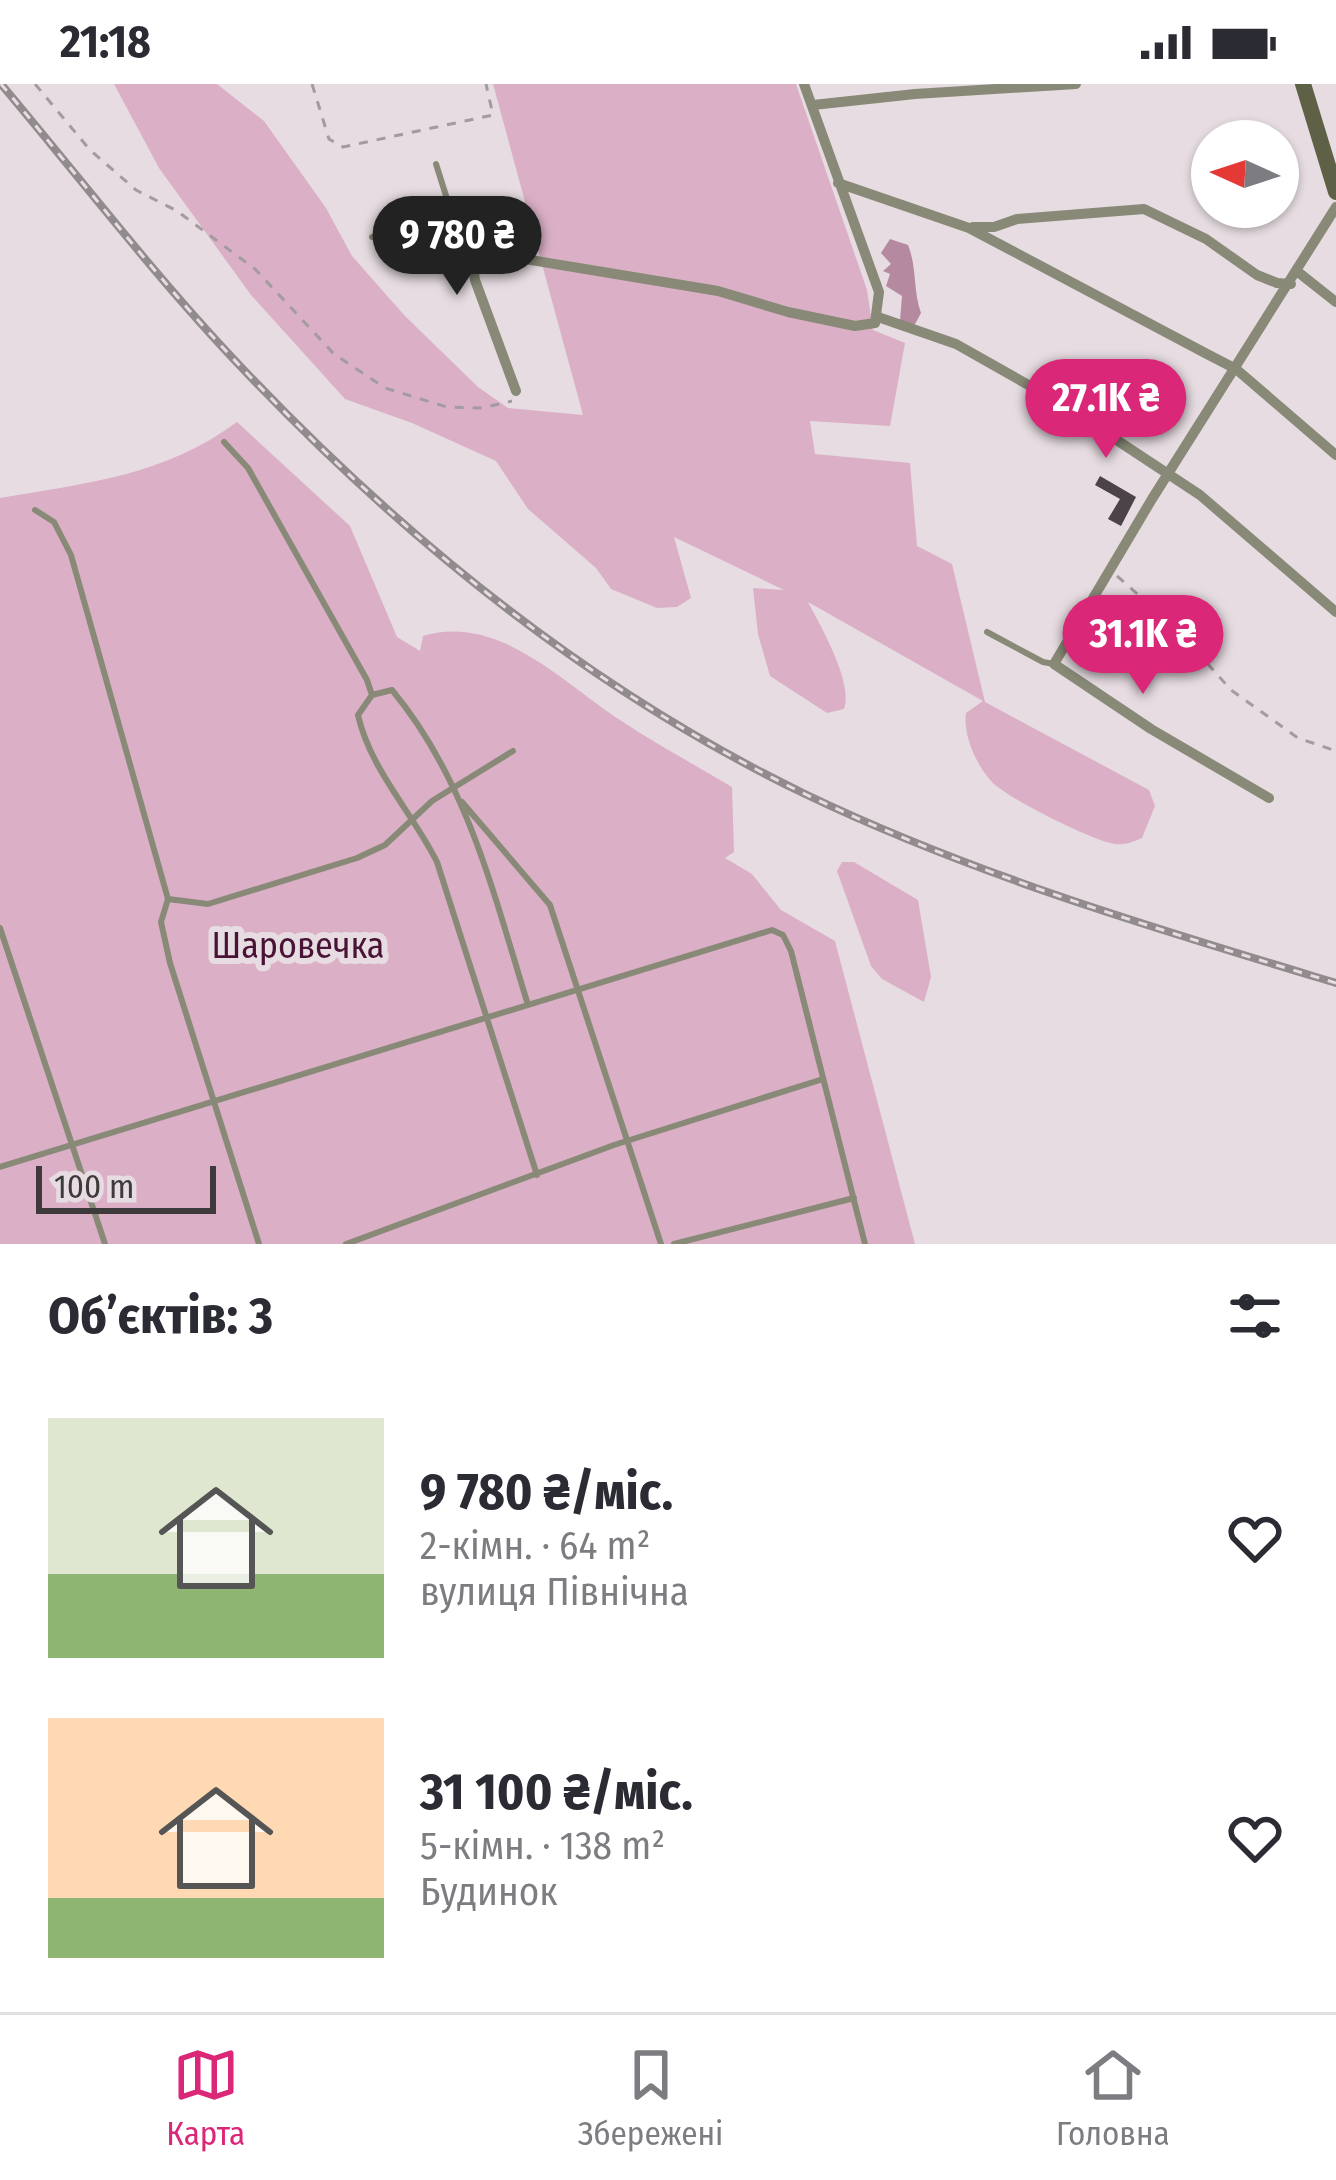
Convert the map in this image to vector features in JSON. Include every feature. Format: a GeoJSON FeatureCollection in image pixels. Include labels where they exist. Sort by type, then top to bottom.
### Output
{"type":"FeatureCollection","features":[{"type":"Feature","properties":{"kind":"street"},"geometry":{"type":"LineString","coordinates":[[516,391],[475,280],[471,253],[497,252],[742,296],[788,312],[855,326],[868,326],[878,317],[874,276],[804,84]]}},
{"type":"Feature","properties":{"kind":"street"},"geometry":{"type":"LineString","coordinates":[[813,105],[1076,84]]}},
{"type":"Feature","properties":{"kind":"street"},"geometry":{"type":"LineString","coordinates":[[1303,84],[1336,192]]}},
{"type":"Feature","properties":{"kind":"street"},"geometry":{"type":"LineString","coordinates":[[838,183],[969,228],[1236,369],[1336,455]]}},
{"type":"Feature","properties":{"kind":"street"},"geometry":{"type":"LineString","coordinates":[[1269,798],[1151,729],[1054,664],[1336,207]]}},
{"type":"Feature","properties":{"kind":"street"},"geometry":{"type":"LineString","coordinates":[[969,228],[994,227],[1017,219],[1144,209],[1206,239],[1257,275],[1277,283],[1294,278],[1336,302]]}},
{"type":"Feature","properties":{"kind":"street"},"geometry":{"type":"LineString","coordinates":[[878,317],[978,355],[1063,404],[1242,529],[1336,612]]}},
{"type":"Feature","properties":{"kind":"lane"},"geometry":{"type":"LineString","coordinates":[[436,164],[460,240],[471,253]]}},
{"type":"Feature","properties":{"kind":"lane"},"geometry":{"type":"LineString","coordinates":[[371,237],[471,253]]}},
{"type":"Feature","properties":{"kind":"lane"},"geometry":{"type":"LineString","coordinates":[[224,442],[248,468],[372,695]]}},
{"type":"Feature","properties":{"kind":"lane"},"geometry":{"type":"LineString","coordinates":[[35,510],[54,522],[70,555],[169,899],[161,922],[170,963],[259,1244]]}},
{"type":"Feature","properties":{"kind":"lane"},"geometry":{"type":"LineString","coordinates":[[987,632],[1054,664]]}},
{"type":"Feature","properties":{"kind":"lane"},"geometry":{"type":"LineString","coordinates":[[528,1005],[455,788],[412,714],[392,690],[372,695],[358,715],[362,735],[437,862],[537,1175]]}},
{"type":"Feature","properties":{"kind":"lane"},"geometry":{"type":"LineString","coordinates":[[169,899],[208,904],[357,858],[385,845],[413,817],[513,751]]}},
{"type":"Feature","properties":{"kind":"lane"},"geometry":{"type":"LineString","coordinates":[[462,802],[550,905],[662,1244]]}},
{"type":"Feature","properties":{"kind":"lane"},"geometry":{"type":"LineString","coordinates":[[0,928],[105,1244]]}},
{"type":"Feature","properties":{"kind":"lane"},"geometry":{"type":"LineString","coordinates":[[0,1167],[772,930],[783,935],[790,951],[865,1244]]}},
{"type":"Feature","properties":{"kind":"lane"},"geometry":{"type":"LineString","coordinates":[[346,1244],[628,1141],[823,1078]]}},
{"type":"Feature","properties":{"kind":"lane"},"geometry":{"type":"LineString","coordinates":[[674,1244],[854,1198]]}},
{"type":"Feature","properties":{"kind":"path"},"geometry":{"type":"LineString","coordinates":[[35,84],[90,150],[136,190],[177,211],[255,269],[334,354],[385,388],[447,407],[482,408],[517,400],[516,391]]}},
{"type":"Feature","properties":{"kind":"path"},"geometry":{"type":"LineString","coordinates":[[312,84],[329,139],[343,147],[493,115],[486,84]]}},
{"type":"Feature","properties":{"kind":"path"},"geometry":{"type":"LineString","coordinates":[[1111,571],[1176,628],[1231,690],[1298,738],[1336,752]]}},
{"type":"Feature","properties":{"kind":"green space"},"geometry":{"type":"Polygon","coordinates":[[[114,84],[217,84],[264,121],[326,208],[352,256],[478,387],[508,408],[583,415],[493,84],[796,84],[867,290],[873,330],[905,343],[890,426],[810,421],[815,454],[910,463],[917,546],[952,564],[985,702],[1149,790],[1155,806],[1142,838],[1122,844],[1104,841],[1014,798],[991,781],[972,749],[966,713],[983,701],[808,602],[840,669],[844,709],[827,713],[770,676],[758,634],[753,588],[784,590],[674,537],[691,598],[677,607],[657,608],[611,589],[596,568],[528,509],[496,461],[345,399],[251,295],[159,168],[114,84]]]}},
{"type":"Feature","properties":{"kind":"green space","name":"Шаровечка"},"geometry":{"type":"Polygon","coordinates":[[[237,422],[350,526],[397,637],[420,651],[423,636],[451,631],[503,642],[732,787],[734,852],[725,858],[752,874],[781,910],[835,941],[915,1244],[0,1244],[0,498],[153,466],[237,422]]]}},
{"type":"Feature","properties":{"kind":"green space"},"geometry":{"type":"Polygon","coordinates":[[[842,862],[854,862],[918,900],[931,977],[924,1002],[882,979],[871,966],[837,871],[842,862]]]}},
{"type":"Feature","properties":{"kind":"shaded area"},"geometry":{"type":"Polygon","coordinates":[[[890,239],[908,245],[911,253],[921,313],[914,326],[900,320],[902,296],[886,286],[890,274],[883,271],[891,264],[881,253],[890,239]]]}},
{"type":"Feature","properties":{"kind":"building"},"geometry":{"type":"Polygon","coordinates":[[[1100,476],[1136,497],[1121,526],[1108,519],[1120,499],[1095,485],[1100,476]]]}},
{"type":"Feature","properties":{"kind":"railway"},"geometry":{"type":"LineString","coordinates":[[1,84],[180,299],[304,431],[436,551],[576,659],[726,753],[869,823],[1067,899],[1336,983]]}}]}
